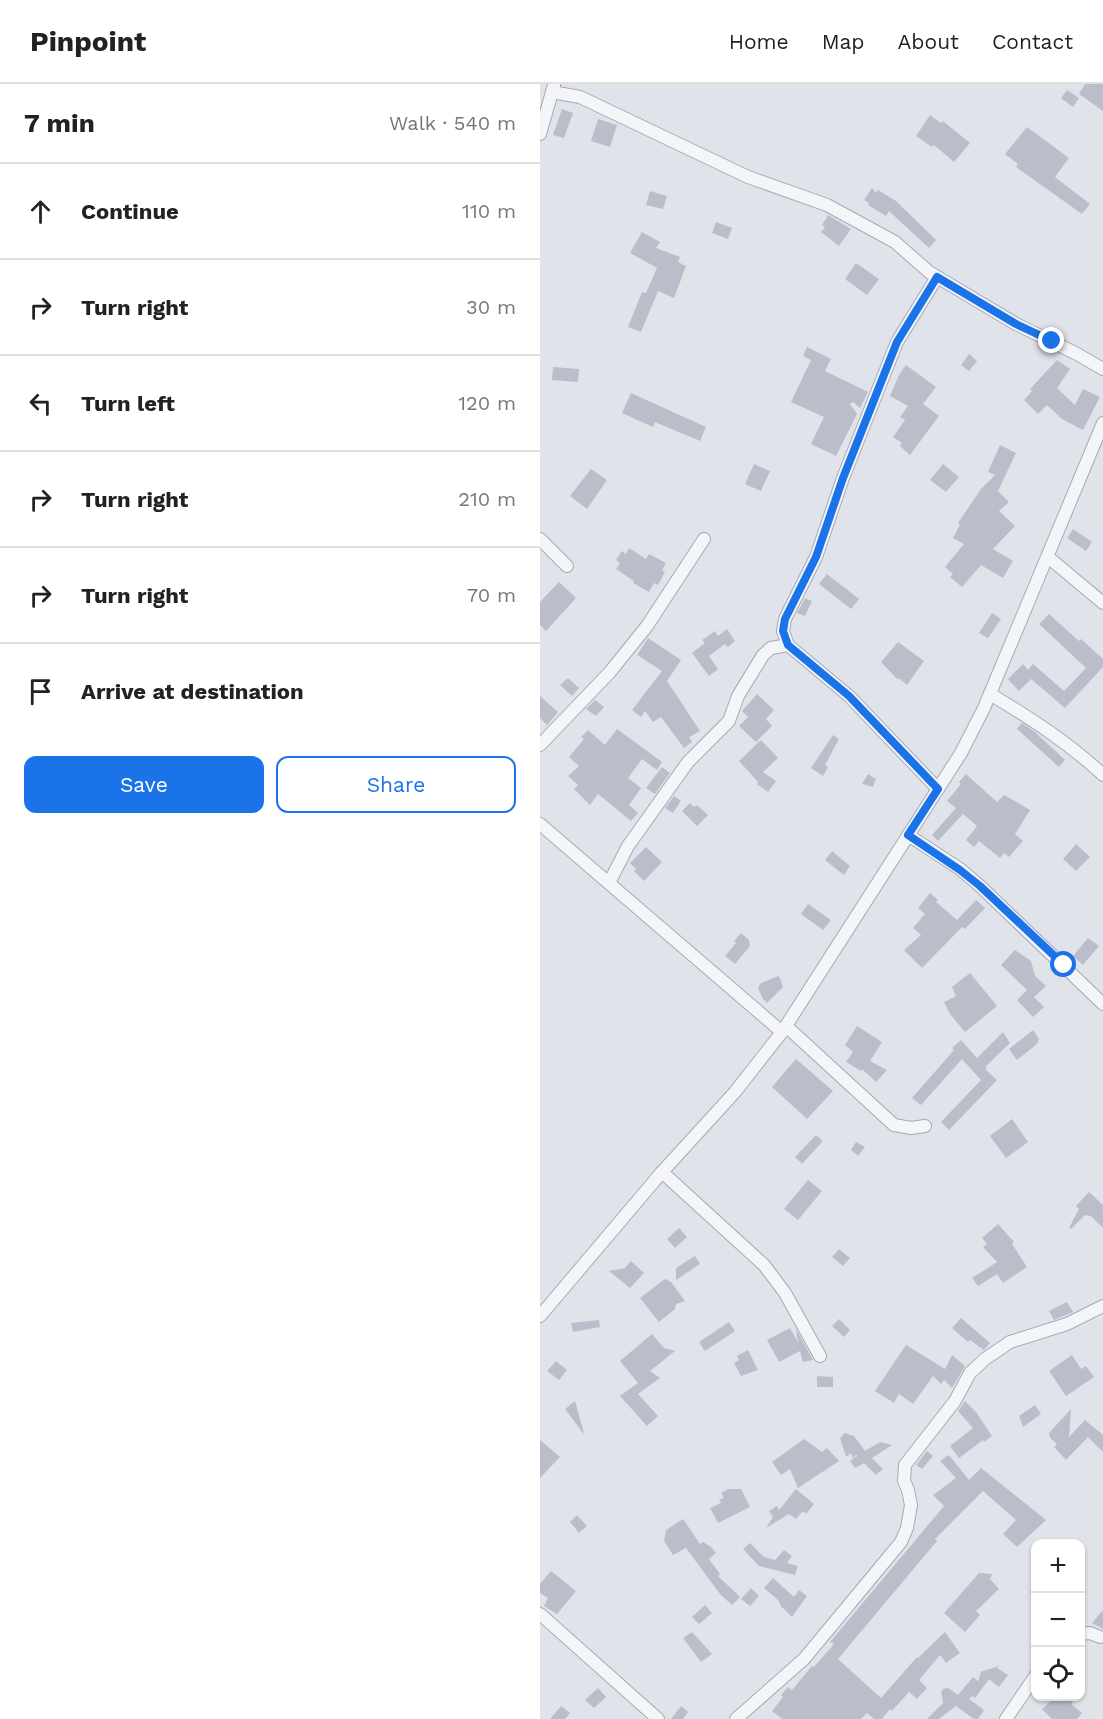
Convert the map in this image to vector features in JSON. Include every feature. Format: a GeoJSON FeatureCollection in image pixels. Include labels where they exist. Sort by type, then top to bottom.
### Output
{"type":"FeatureCollection","features":[{"type":"Feature","properties":{"kind":"street"},"geometry":{"type":"LineString","coordinates":[[540,134],[553,88],[579,97],[748,177],[827,205],[895,242],[937,277],[1016,324],[1103,369]]}},
{"type":"Feature","properties":{"kind":"street"},"geometry":{"type":"LineString","coordinates":[[937,277],[897,342],[843,478],[816,557],[785,619],[783,631],[788,645],[849,696],[938,789]]}},
{"type":"Feature","properties":{"kind":"street"},"geometry":{"type":"LineString","coordinates":[[540,1316],[735,1092],[784,1029],[961,753],[990,694],[1103,423]]}},
{"type":"Feature","properties":{"kind":"street"},"geometry":{"type":"LineString","coordinates":[[540,539],[567,566]]}},
{"type":"Feature","properties":{"kind":"street"},"geometry":{"type":"LineString","coordinates":[[540,745],[610,672],[647,626],[704,539]]}},
{"type":"Feature","properties":{"kind":"street"},"geometry":{"type":"LineString","coordinates":[[1048,557],[1103,603]]}},
{"type":"Feature","properties":{"kind":"street"},"geometry":{"type":"LineString","coordinates":[[609,883],[628,846],[688,762],[729,721],[738,696],[763,655],[771,648],[788,645]]}},
{"type":"Feature","properties":{"kind":"street"},"geometry":{"type":"LineString","coordinates":[[990,694],[1021,712],[1066,744],[1103,775]]}},
{"type":"Feature","properties":{"kind":"street"},"geometry":{"type":"LineString","coordinates":[[540,824],[784,1029],[894,1125],[911,1128],[925,1126]]}},
{"type":"Feature","properties":{"kind":"street"},"geometry":{"type":"LineString","coordinates":[[908,835],[980,886],[1103,1004]]}},
{"type":"Feature","properties":{"kind":"street"},"geometry":{"type":"LineString","coordinates":[[663,1172],[764,1266],[785,1293],[820,1356]]}},
{"type":"Feature","properties":{"kind":"street"},"geometry":{"type":"LineString","coordinates":[[736,1719],[804,1659],[901,1542],[908,1528],[911,1505],[908,1490],[903,1481],[905,1465],[955,1401],[970,1373],[1010,1341],[1067,1324],[1103,1306]]}},
{"type":"Feature","properties":{"kind":"street"},"geometry":{"type":"LineString","coordinates":[[540,1614],[658,1719]]}},
{"type":"Feature","properties":{"kind":"street"},"geometry":{"type":"LineString","coordinates":[[1085,1634],[1100,1637]]}},
{"type":"Feature","properties":{"kind":"street"},"geometry":{"type":"LineString","coordinates":[[1006,1719],[1031,1681]]}},
{"type":"Feature","properties":{"kind":"building"},"geometry":{"type":"Polygon","coordinates":[[[1085,84],[1103,84],[1103,111],[1079,94],[1085,84]]]}},
{"type":"Feature","properties":{"kind":"building"},"geometry":{"type":"Polygon","coordinates":[[[1067,90],[1079,98],[1073,107],[1061,98],[1067,90]]]}},
{"type":"Feature","properties":{"kind":"building"},"geometry":{"type":"Polygon","coordinates":[[[562,109],[573,113],[564,138],[553,135],[562,109]]]}},
{"type":"Feature","properties":{"kind":"building"},"geometry":{"type":"Polygon","coordinates":[[[930,115],[941,123],[943,121],[970,143],[954,162],[934,145],[932,147],[916,136],[930,115]]]}},
{"type":"Feature","properties":{"kind":"building"},"geometry":{"type":"Polygon","coordinates":[[[598,119],[617,125],[610,147],[591,141],[598,119]]]}},
{"type":"Feature","properties":{"kind":"building"},"geometry":{"type":"Polygon","coordinates":[[[1027,127],[1069,158],[1055,177],[1090,204],[1082,214],[1016,167],[1018,164],[1005,154],[1027,127]]]}},
{"type":"Feature","properties":{"kind":"building"},"geometry":{"type":"Polygon","coordinates":[[[872,188],[876,193],[878,190],[896,201],[936,240],[929,248],[889,211],[886,216],[868,205],[869,203],[864,200],[872,188]]]}},
{"type":"Feature","properties":{"kind":"building"},"geometry":{"type":"Polygon","coordinates":[[[650,191],[667,196],[663,209],[646,205],[650,191]]]}},
{"type":"Feature","properties":{"kind":"building"},"geometry":{"type":"Polygon","coordinates":[[[828,215],[851,229],[839,246],[821,232],[828,215]]]}},
{"type":"Feature","properties":{"kind":"building"},"geometry":{"type":"Polygon","coordinates":[[[716,222],[732,228],[728,239],[712,233],[716,222]]]}},
{"type":"Feature","properties":{"kind":"building"},"geometry":{"type":"Polygon","coordinates":[[[642,232],[660,242],[656,248],[680,257],[678,262],[686,266],[674,298],[658,291],[641,332],[628,327],[642,292],[646,293],[657,268],[630,253],[642,232]]]}},
{"type":"Feature","properties":{"kind":"building"},"geometry":{"type":"Polygon","coordinates":[[[856,263],[879,279],[867,295],[845,279],[856,263]]]}},
{"type":"Feature","properties":{"kind":"building"},"geometry":{"type":"Polygon","coordinates":[[[807,347],[831,359],[825,371],[868,392],[860,408],[853,402],[850,404],[857,414],[836,456],[811,444],[824,417],[791,402],[811,360],[803,356],[807,347]]]}},
{"type":"Feature","properties":{"kind":"building"},"geometry":{"type":"Polygon","coordinates":[[[969,354],[977,361],[969,371],[961,365],[969,354]]]}},
{"type":"Feature","properties":{"kind":"building"},"geometry":{"type":"Polygon","coordinates":[[[1057,360],[1070,369],[1057,388],[1075,405],[1083,389],[1100,397],[1083,430],[1062,419],[1047,405],[1038,414],[1024,400],[1032,391],[1030,389],[1057,360]]]}},
{"type":"Feature","properties":{"kind":"building"},"geometry":{"type":"Polygon","coordinates":[[[906,365],[936,387],[923,404],[939,416],[910,455],[900,446],[902,443],[893,437],[905,420],[900,417],[908,406],[890,396],[906,365]]]}},
{"type":"Feature","properties":{"kind":"building"},"geometry":{"type":"Polygon","coordinates":[[[553,367],[579,369],[578,382],[552,380],[553,367]]]}},
{"type":"Feature","properties":{"kind":"building"},"geometry":{"type":"Polygon","coordinates":[[[631,393],[706,427],[700,441],[655,422],[653,427],[622,413],[631,393]]]}},
{"type":"Feature","properties":{"kind":"building"},"geometry":{"type":"Polygon","coordinates":[[[1000,445],[1016,453],[998,491],[1009,502],[999,511],[1015,526],[993,549],[1013,561],[1003,578],[981,565],[962,587],[950,577],[953,574],[945,567],[964,544],[953,538],[960,525],[958,523],[981,489],[995,475],[988,472],[1000,445]]]}},
{"type":"Feature","properties":{"kind":"building"},"geometry":{"type":"Polygon","coordinates":[[[754,464],[770,471],[761,491],[745,484],[754,464]]]}},
{"type":"Feature","properties":{"kind":"building"},"geometry":{"type":"Polygon","coordinates":[[[943,464],[959,477],[946,492],[930,480],[943,464]]]}},
{"type":"Feature","properties":{"kind":"building"},"geometry":{"type":"Polygon","coordinates":[[[591,469],[607,480],[587,509],[570,496],[591,469]]]}},
{"type":"Feature","properties":{"kind":"building"},"geometry":{"type":"Polygon","coordinates":[[[1073,529],[1092,542],[1086,551],[1067,538],[1073,529]]]}},
{"type":"Feature","properties":{"kind":"building"},"geometry":{"type":"Polygon","coordinates":[[[629,548],[646,559],[649,554],[666,563],[662,570],[665,572],[658,585],[654,583],[649,592],[616,569],[620,563],[616,560],[622,551],[626,554],[629,548]]]}},
{"type":"Feature","properties":{"kind":"building"},"geometry":{"type":"Polygon","coordinates":[[[827,574],[859,599],[851,609],[819,584],[827,574]]]}},
{"type":"Feature","properties":{"kind":"building"},"geometry":{"type":"Polygon","coordinates":[[[559,582],[576,598],[546,631],[540,625],[540,602],[559,582]]]}},
{"type":"Feature","properties":{"kind":"building"},"geometry":{"type":"Polygon","coordinates":[[[805,598],[812,601],[805,616],[797,613],[805,598]]]}},
{"type":"Feature","properties":{"kind":"building"},"geometry":{"type":"Polygon","coordinates":[[[992,613],[1001,619],[988,638],[979,633],[992,613]]]}},
{"type":"Feature","properties":{"kind":"building"},"geometry":{"type":"Polygon","coordinates":[[[1049,614],[1103,659],[1103,667],[1065,708],[1031,679],[1019,691],[1008,679],[1023,664],[1028,670],[1033,664],[1064,691],[1086,668],[1039,624],[1049,614]]]}},
{"type":"Feature","properties":{"kind":"building"},"geometry":{"type":"Polygon","coordinates":[[[727,629],[735,641],[728,647],[725,644],[709,656],[718,669],[709,676],[692,653],[705,643],[702,640],[715,631],[718,636],[727,629]]]}},
{"type":"Feature","properties":{"kind":"building"},"geometry":{"type":"Polygon","coordinates":[[[648,638],[681,660],[667,681],[700,731],[689,737],[692,742],[684,748],[661,717],[653,722],[645,711],[641,717],[632,710],[662,671],[637,655],[648,638]]]}},
{"type":"Feature","properties":{"kind":"building"},"geometry":{"type":"Polygon","coordinates":[[[898,642],[924,661],[907,685],[899,678],[898,680],[881,662],[898,642]]]}},
{"type":"Feature","properties":{"kind":"building"},"geometry":{"type":"Polygon","coordinates":[[[568,678],[579,688],[572,696],[560,685],[568,678]]]}},
{"type":"Feature","properties":{"kind":"building"},"geometry":{"type":"Polygon","coordinates":[[[757,694],[774,710],[766,719],[772,726],[756,742],[739,726],[748,717],[742,711],[757,694]]]}},
{"type":"Feature","properties":{"kind":"building"},"geometry":{"type":"Polygon","coordinates":[[[540,696],[558,712],[547,725],[540,718],[540,696]]]}},
{"type":"Feature","properties":{"kind":"building"},"geometry":{"type":"Polygon","coordinates":[[[595,700],[604,707],[596,716],[586,709],[595,700]]]}},
{"type":"Feature","properties":{"kind":"building"},"geometry":{"type":"Polygon","coordinates":[[[1022,723],[1065,760],[1059,767],[1017,729],[1022,723]]]}},
{"type":"Feature","properties":{"kind":"building"},"geometry":{"type":"Polygon","coordinates":[[[617,729],[662,762],[657,770],[642,759],[628,778],[641,788],[629,805],[638,813],[631,821],[598,794],[590,805],[574,789],[578,785],[568,776],[579,766],[569,757],[584,739],[581,737],[588,730],[605,745],[617,729]]]}},
{"type":"Feature","properties":{"kind":"building"},"geometry":{"type":"Polygon","coordinates":[[[833,735],[839,739],[825,765],[828,767],[823,776],[811,768],[833,735]]]}},
{"type":"Feature","properties":{"kind":"building"},"geometry":{"type":"Polygon","coordinates":[[[761,740],[778,758],[763,772],[776,781],[768,792],[757,784],[758,782],[739,761],[761,740]]]}},
{"type":"Feature","properties":{"kind":"building"},"geometry":{"type":"Polygon","coordinates":[[[662,767],[670,773],[655,794],[646,788],[662,767]]]}},
{"type":"Feature","properties":{"kind":"building"},"geometry":{"type":"Polygon","coordinates":[[[868,774],[876,779],[873,787],[862,784],[868,774]]]}},
{"type":"Feature","properties":{"kind":"building"},"geometry":{"type":"Polygon","coordinates":[[[966,774],[997,802],[1004,795],[1030,810],[1015,834],[1023,841],[1009,857],[1004,853],[1000,858],[979,841],[974,847],[966,840],[977,826],[963,814],[938,841],[932,835],[956,808],[947,801],[966,774]]]}},
{"type":"Feature","properties":{"kind":"building"},"geometry":{"type":"Polygon","coordinates":[[[674,796],[681,801],[673,813],[665,808],[674,796]]]}},
{"type":"Feature","properties":{"kind":"building"},"geometry":{"type":"Polygon","coordinates":[[[690,803],[694,807],[697,805],[708,815],[697,826],[682,811],[690,803]]]}},
{"type":"Feature","properties":{"kind":"building"},"geometry":{"type":"Polygon","coordinates":[[[1076,844],[1090,857],[1076,871],[1063,859],[1076,844]]]}},
{"type":"Feature","properties":{"kind":"building"},"geometry":{"type":"Polygon","coordinates":[[[646,847],[662,862],[644,881],[630,863],[646,847]]]}},
{"type":"Feature","properties":{"kind":"building"},"geometry":{"type":"Polygon","coordinates":[[[832,851],[850,866],[844,875],[825,860],[832,851]]]}},
{"type":"Feature","properties":{"kind":"building"},"geometry":{"type":"Polygon","coordinates":[[[930,893],[938,900],[936,902],[957,920],[976,900],[985,908],[965,929],[962,927],[922,968],[904,950],[921,935],[913,928],[925,914],[918,908],[930,893]]]}},
{"type":"Feature","properties":{"kind":"building"},"geometry":{"type":"Polygon","coordinates":[[[808,904],[831,920],[823,930],[801,914],[808,904]]]}},
{"type":"Feature","properties":{"kind":"building"},"geometry":{"type":"Polygon","coordinates":[[[741,933],[749,940],[750,946],[735,964],[725,956],[741,933]]]}},
{"type":"Feature","properties":{"kind":"building"},"geometry":{"type":"Polygon","coordinates":[[[1088,938],[1099,946],[1083,965],[1073,956],[1088,938]]]}},
{"type":"Feature","properties":{"kind":"building"},"geometry":{"type":"Polygon","coordinates":[[[1015,950],[1031,961],[1035,976],[1046,986],[1034,997],[1044,1007],[1033,1017],[1017,1000],[1027,990],[1001,965],[1015,950]]]}},
{"type":"Feature","properties":{"kind":"building"},"geometry":{"type":"Polygon","coordinates":[[[970,973],[997,1006],[965,1032],[950,1014],[944,1002],[956,996],[952,987],[970,973]]]}},
{"type":"Feature","properties":{"kind":"building"},"geometry":{"type":"Polygon","coordinates":[[[779,976],[783,987],[767,1003],[758,988],[761,983],[779,976]]]}},
{"type":"Feature","properties":{"kind":"building"},"geometry":{"type":"Polygon","coordinates":[[[857,1026],[882,1042],[870,1061],[887,1070],[876,1082],[862,1069],[861,1071],[846,1062],[853,1052],[845,1045],[857,1026]]]}},
{"type":"Feature","properties":{"kind":"building"},"geometry":{"type":"Polygon","coordinates":[[[1033,1030],[1039,1039],[1037,1044],[1017,1060],[1009,1049],[1033,1030]]]}},
{"type":"Feature","properties":{"kind":"building"},"geometry":{"type":"Polygon","coordinates":[[[1003,1032],[1010,1043],[985,1067],[997,1080],[949,1130],[941,1122],[981,1080],[962,1059],[921,1105],[912,1098],[961,1040],[977,1058],[1003,1032]]]}},
{"type":"Feature","properties":{"kind":"building"},"geometry":{"type":"Polygon","coordinates":[[[796,1059],[833,1091],[807,1119],[772,1087],[796,1059]]]}},
{"type":"Feature","properties":{"kind":"building"},"geometry":{"type":"Polygon","coordinates":[[[1012,1119],[1028,1142],[1006,1158],[990,1136],[1012,1119]]]}},
{"type":"Feature","properties":{"kind":"building"},"geometry":{"type":"Polygon","coordinates":[[[816,1135],[823,1141],[802,1164],[795,1157],[816,1135]]]}},
{"type":"Feature","properties":{"kind":"building"},"geometry":{"type":"Polygon","coordinates":[[[856,1142],[865,1147],[858,1156],[851,1150],[856,1142]]]}},
{"type":"Feature","properties":{"kind":"building"},"geometry":{"type":"Polygon","coordinates":[[[808,1180],[822,1191],[798,1220],[784,1209],[808,1180]]]}},
{"type":"Feature","properties":{"kind":"building"},"geometry":{"type":"Polygon","coordinates":[[[1089,1192],[1103,1205],[1103,1228],[1091,1216],[1085,1215],[1071,1229],[1069,1228],[1079,1209],[1076,1206],[1089,1192]]]}},
{"type":"Feature","properties":{"kind":"building"},"geometry":{"type":"Polygon","coordinates":[[[998,1224],[1014,1242],[1012,1244],[1027,1267],[1003,1283],[997,1274],[978,1286],[972,1278],[997,1262],[983,1247],[987,1244],[982,1238],[998,1224]]]}},
{"type":"Feature","properties":{"kind":"building"},"geometry":{"type":"Polygon","coordinates":[[[679,1228],[687,1237],[675,1248],[667,1239],[679,1228]]]}},
{"type":"Feature","properties":{"kind":"building"},"geometry":{"type":"Polygon","coordinates":[[[839,1249],[850,1258],[843,1266],[832,1257],[839,1249]]]}},
{"type":"Feature","properties":{"kind":"building"},"geometry":{"type":"Polygon","coordinates":[[[695,1256],[700,1264],[676,1280],[676,1268],[695,1256]]]}},
{"type":"Feature","properties":{"kind":"building"},"geometry":{"type":"Polygon","coordinates":[[[631,1261],[644,1273],[630,1288],[609,1271],[625,1268],[631,1261]]]}},
{"type":"Feature","properties":{"kind":"building"},"geometry":{"type":"Polygon","coordinates":[[[665,1279],[671,1282],[685,1301],[676,1304],[675,1309],[659,1322],[640,1298],[665,1279]]]}},
{"type":"Feature","properties":{"kind":"building"},"geometry":{"type":"Polygon","coordinates":[[[1067,1302],[1073,1312],[1054,1320],[1049,1311],[1067,1302]]]}},
{"type":"Feature","properties":{"kind":"building"},"geometry":{"type":"Polygon","coordinates":[[[961,1318],[990,1343],[984,1350],[970,1340],[968,1342],[952,1328],[961,1318]]]}},
{"type":"Feature","properties":{"kind":"building"},"geometry":{"type":"Polygon","coordinates":[[[839,1319],[850,1330],[844,1337],[832,1326],[839,1319]]]}},
{"type":"Feature","properties":{"kind":"building"},"geometry":{"type":"Polygon","coordinates":[[[599,1320],[600,1327],[573,1332],[571,1323],[599,1320]]]}},
{"type":"Feature","properties":{"kind":"building"},"geometry":{"type":"Polygon","coordinates":[[[729,1322],[735,1331],[705,1351],[699,1342],[729,1322]]]}},
{"type":"Feature","properties":{"kind":"building"},"geometry":{"type":"Polygon","coordinates":[[[790,1328],[798,1342],[796,1329],[813,1360],[803,1362],[800,1351],[779,1362],[767,1340],[790,1328]]]}},
{"type":"Feature","properties":{"kind":"building"},"geometry":{"type":"Polygon","coordinates":[[[652,1334],[664,1348],[675,1351],[650,1371],[660,1378],[638,1394],[658,1416],[647,1426],[620,1396],[638,1383],[620,1361],[652,1334]]]}},
{"type":"Feature","properties":{"kind":"building"},"geometry":{"type":"Polygon","coordinates":[[[906,1345],[945,1369],[952,1355],[965,1366],[952,1388],[944,1380],[941,1384],[933,1376],[913,1404],[899,1394],[894,1403],[875,1391],[906,1345]]]}},
{"type":"Feature","properties":{"kind":"building"},"geometry":{"type":"Polygon","coordinates":[[[748,1350],[758,1370],[741,1376],[734,1363],[739,1360],[737,1356],[748,1350]]]}},
{"type":"Feature","properties":{"kind":"building"},"geometry":{"type":"Polygon","coordinates":[[[1072,1355],[1081,1369],[1086,1366],[1094,1377],[1066,1396],[1049,1371],[1072,1355]]]}},
{"type":"Feature","properties":{"kind":"building"},"geometry":{"type":"Polygon","coordinates":[[[556,1361],[567,1370],[559,1380],[547,1371],[556,1361]]]}},
{"type":"Feature","properties":{"kind":"building"},"geometry":{"type":"Polygon","coordinates":[[[817,1376],[833,1377],[833,1387],[817,1387],[817,1376]]]}},
{"type":"Feature","properties":{"kind":"building"},"geometry":{"type":"Polygon","coordinates":[[[575,1401],[584,1433],[565,1409],[575,1401]]]}},
{"type":"Feature","properties":{"kind":"building"},"geometry":{"type":"Polygon","coordinates":[[[965,1401],[976,1412],[992,1436],[959,1458],[950,1446],[973,1428],[958,1411],[965,1401]]]}},
{"type":"Feature","properties":{"kind":"building"},"geometry":{"type":"Polygon","coordinates":[[[1035,1405],[1041,1414],[1023,1427],[1019,1416],[1035,1405]]]}},
{"type":"Feature","properties":{"kind":"building"},"geometry":{"type":"Polygon","coordinates":[[[1071,1409],[1069,1437],[1085,1420],[1103,1435],[1103,1452],[1088,1437],[1066,1460],[1054,1447],[1057,1444],[1050,1438],[1049,1433],[1071,1409]]]}},
{"type":"Feature","properties":{"kind":"building"},"geometry":{"type":"Polygon","coordinates":[[[845,1433],[854,1436],[865,1451],[880,1442],[892,1445],[872,1458],[883,1469],[876,1475],[864,1463],[855,1468],[850,1461],[857,1456],[853,1458],[851,1453],[846,1457],[840,1438],[845,1433]]]}},
{"type":"Feature","properties":{"kind":"building"},"geometry":{"type":"Polygon","coordinates":[[[804,1439],[822,1452],[827,1448],[839,1461],[798,1488],[790,1469],[781,1475],[772,1462],[804,1439]]]}},
{"type":"Feature","properties":{"kind":"building"},"geometry":{"type":"Polygon","coordinates":[[[540,1440],[560,1457],[540,1478],[540,1440]]]}},
{"type":"Feature","properties":{"kind":"building"},"geometry":{"type":"Polygon","coordinates":[[[927,1451],[933,1456],[922,1469],[916,1465],[927,1451]]]}},
{"type":"Feature","properties":{"kind":"building"},"geometry":{"type":"Polygon","coordinates":[[[949,1455],[969,1480],[981,1468],[1046,1520],[1017,1547],[1003,1534],[1016,1520],[983,1491],[935,1539],[937,1541],[838,1659],[881,1698],[917,1657],[945,1632],[960,1653],[946,1663],[940,1655],[919,1680],[927,1688],[917,1699],[909,1692],[882,1719],[874,1719],[867,1713],[861,1719],[782,1719],[772,1711],[783,1697],[781,1695],[788,1687],[792,1690],[834,1644],[830,1642],[944,1506],[933,1495],[956,1478],[940,1461],[949,1455]]]}},
{"type":"Feature","properties":{"kind":"building"},"geometry":{"type":"Polygon","coordinates":[[[728,1489],[741,1489],[750,1507],[718,1523],[710,1508],[721,1503],[719,1500],[724,1498],[721,1493],[728,1489]]]}},
{"type":"Feature","properties":{"kind":"building"},"geometry":{"type":"Polygon","coordinates":[[[796,1489],[814,1504],[807,1513],[802,1512],[796,1519],[789,1514],[766,1528],[773,1517],[769,1511],[777,1506],[779,1510],[796,1489]]]}},
{"type":"Feature","properties":{"kind":"building"},"geometry":{"type":"Polygon","coordinates":[[[577,1515],[587,1526],[579,1533],[570,1522],[577,1515]]]}},
{"type":"Feature","properties":{"kind":"building"},"geometry":{"type":"Polygon","coordinates":[[[683,1519],[700,1544],[703,1542],[716,1553],[709,1559],[720,1574],[718,1576],[740,1597],[732,1605],[720,1594],[686,1548],[673,1555],[664,1541],[666,1530],[683,1519]]]}},
{"type":"Feature","properties":{"kind":"building"},"geometry":{"type":"Polygon","coordinates":[[[750,1543],[764,1557],[775,1560],[784,1550],[792,1556],[787,1563],[798,1566],[795,1575],[759,1566],[743,1549],[750,1543]]]}},
{"type":"Feature","properties":{"kind":"building"},"geometry":{"type":"Polygon","coordinates":[[[551,1571],[576,1591],[557,1614],[544,1606],[548,1598],[540,1593],[540,1584],[551,1571]]]}},
{"type":"Feature","properties":{"kind":"building"},"geometry":{"type":"Polygon","coordinates":[[[979,1573],[992,1574],[990,1579],[999,1589],[976,1611],[980,1615],[965,1632],[944,1613],[979,1573]]]}},
{"type":"Feature","properties":{"kind":"building"},"geometry":{"type":"Polygon","coordinates":[[[773,1578],[794,1597],[799,1590],[807,1596],[792,1617],[764,1588],[773,1578]]]}},
{"type":"Feature","properties":{"kind":"building"},"geometry":{"type":"Polygon","coordinates":[[[751,1588],[759,1596],[750,1606],[741,1599],[751,1588]]]}},
{"type":"Feature","properties":{"kind":"building"},"geometry":{"type":"Polygon","coordinates":[[[705,1605],[712,1613],[699,1624],[692,1617],[705,1605]]]}},
{"type":"Feature","properties":{"kind":"building"},"geometry":{"type":"Polygon","coordinates":[[[1103,1610],[1103,1629],[1092,1623],[1103,1610]]]}},
{"type":"Feature","properties":{"kind":"building"},"geometry":{"type":"Polygon","coordinates":[[[692,1632],[712,1654],[701,1662],[683,1638],[692,1632]]]}},
{"type":"Feature","properties":{"kind":"building"},"geometry":{"type":"Polygon","coordinates":[[[999,1666],[997,1668],[1008,1675],[999,1687],[989,1679],[975,1698],[972,1696],[969,1699],[984,1710],[978,1719],[974,1719],[956,1706],[939,1719],[927,1719],[943,1703],[941,1692],[943,1689],[948,1688],[958,1695],[973,1677],[978,1681],[980,1672],[999,1666]]]}},
{"type":"Feature","properties":{"kind":"building"},"geometry":{"type":"Polygon","coordinates":[[[598,1688],[606,1697],[594,1708],[585,1700],[598,1688]]]}},
{"type":"Feature","properties":{"kind":"building"},"geometry":{"type":"Polygon","coordinates":[[[1051,1701],[1074,1701],[1071,1704],[1082,1713],[1077,1719],[1052,1719],[1042,1709],[1051,1701]]]}},
{"type":"Feature","properties":{"kind":"building"},"geometry":{"type":"Polygon","coordinates":[[[561,1706],[570,1713],[565,1719],[550,1719],[561,1706]]]}},
{"type":"Feature","properties":{"kind":"building"},"geometry":{"type":"Polygon","coordinates":[[[681,1706],[688,1712],[683,1719],[671,1719],[681,1706]]]}},
{"type":"Feature","properties":{"kind":"route"},"geometry":{"type":"LineString","coordinates":[[1052,341],[1016,324],[937,277],[897,342],[843,478],[816,557],[785,619],[783,631],[788,645],[849,696],[902,754],[938,789],[908,835],[980,886],[1064,965]]}}]}
